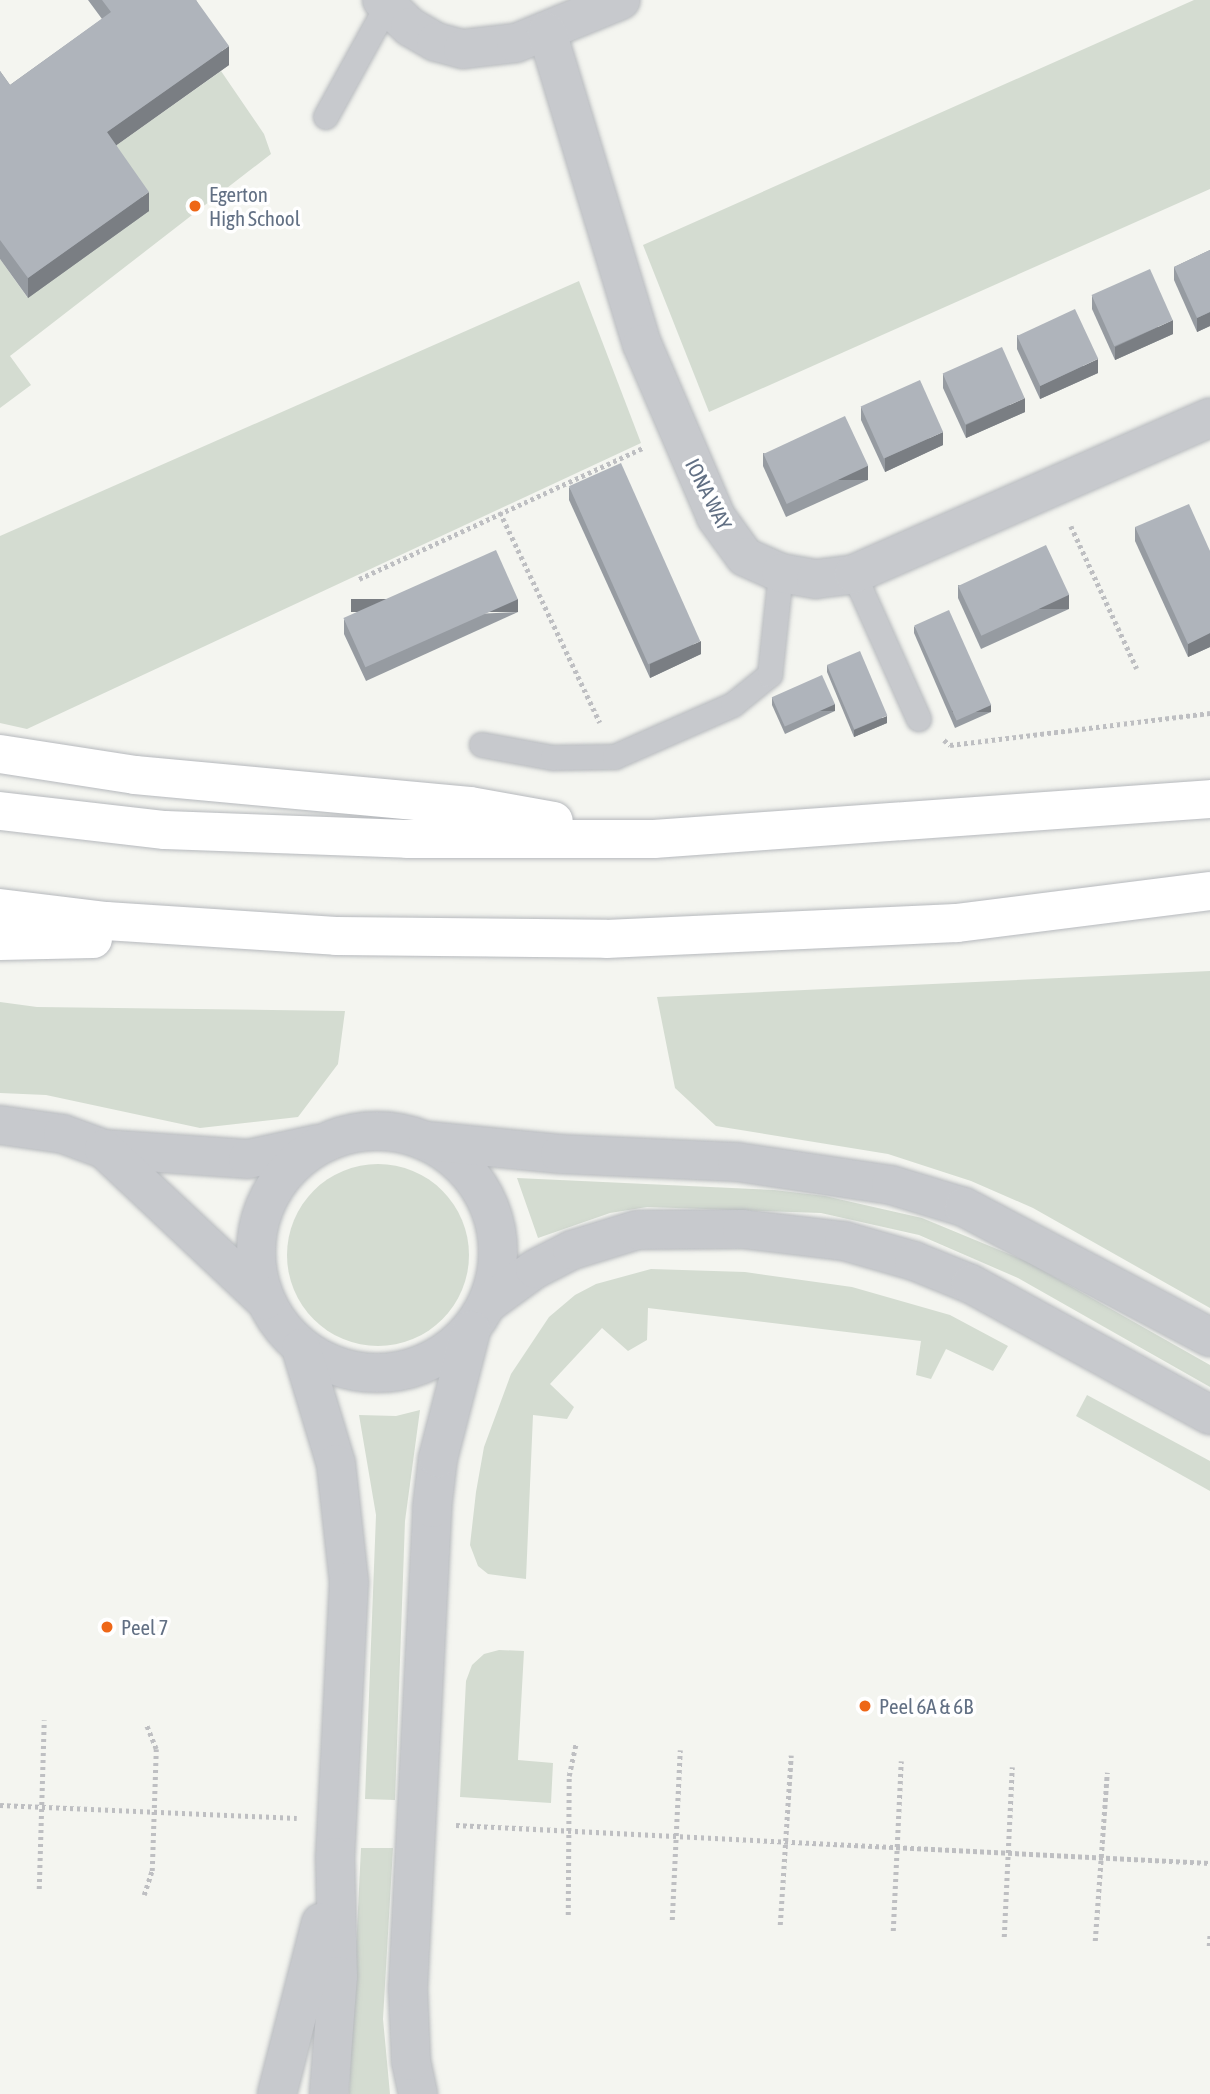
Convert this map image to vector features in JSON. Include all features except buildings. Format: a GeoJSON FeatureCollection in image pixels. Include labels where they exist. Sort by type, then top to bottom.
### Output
{"type":"FeatureCollection","features":[{"type":"Feature","properties":{"kind":"highway"},"geometry":{"type":"LineString","coordinates":[[0,754],[135,775],[470,806],[653,839]]}},
{"type":"Feature","properties":{"kind":"highway"},"geometry":{"type":"LineString","coordinates":[[0,811],[166,830],[407,839],[653,839],[1210,799]]}},
{"type":"Feature","properties":{"kind":"highway"},"geometry":{"type":"LineString","coordinates":[[0,941],[336,936],[606,939],[930,924],[1210,891]]}},
{"type":"Feature","properties":{"kind":"highway"},"geometry":{"type":"LineString","coordinates":[[0,908],[106,921],[336,936]]}},
{"type":"Feature","properties":{"kind":"street"},"geometry":{"type":"LineString","coordinates":[[384,3],[436,42],[463,49],[492,49],[547,32],[621,0]]}},
{"type":"Feature","properties":{"kind":"street","name":"IONA WAY"},"geometry":{"type":"LineString","coordinates":[[547,32],[642,344],[716,517],[745,557],[781,573],[816,579],[854,574],[1054,490],[1210,418]]}},
{"type":"Feature","properties":{"kind":"street"},"geometry":{"type":"LineString","coordinates":[[0,1125],[64,1134],[104,1149],[248,1159],[323,1143],[358,1132],[394,1131],[428,1142],[560,1154],[737,1162],[891,1185],[964,1207],[1210,1337]]}},
{"type":"Feature","properties":{"kind":"street"},"geometry":{"type":"LineString","coordinates":[[418,2094],[408,2024],[432,1508],[438,1458],[479,1317],[498,1268],[497,1229],[484,1193],[461,1163],[428,1142]]}},
{"type":"Feature","properties":{"kind":"street"},"geometry":{"type":"LineString","coordinates":[[323,1143],[293,1164],[278,1183],[258,1227],[256,1264],[265,1300],[280,1326],[301,1348],[334,1366],[371,1374],[408,1370],[443,1355],[479,1317],[534,1269],[572,1250],[637,1230],[742,1229],[844,1241],[914,1261],[971,1284],[1210,1415]]}},
{"type":"Feature","properties":{"kind":"street"},"geometry":{"type":"LineString","coordinates":[[104,1149],[265,1300]]}},
{"type":"Feature","properties":{"kind":"street"},"geometry":{"type":"LineString","coordinates":[[301,1348],[337,1464],[346,1522],[349,1582],[335,1857],[338,1976],[329,2094]]}},
{"type":"Feature","properties":{"kind":"street"},"geometry":{"type":"LineString","coordinates":[[277,2094],[310,1979],[335,1857]]}},
{"type":"Feature","properties":{"kind":"lane"},"geometry":{"type":"LineString","coordinates":[[326,117],[384,3]]}},
{"type":"Feature","properties":{"kind":"lane"},"geometry":{"type":"LineString","coordinates":[[482,745],[553,758],[615,757],[733,705],[769,675],[781,573]]}},
{"type":"Feature","properties":{"kind":"lane"},"geometry":{"type":"LineString","coordinates":[[854,574],[919,719]]}},
{"type":"Feature","properties":{"kind":"path"},"geometry":{"type":"LineString","coordinates":[[359,579],[678,431]]}},
{"type":"Feature","properties":{"kind":"path"},"geometry":{"type":"LineString","coordinates":[[1054,490],[1136,669]]}},
{"type":"Feature","properties":{"kind":"path"},"geometry":{"type":"LineString","coordinates":[[500,512],[615,757]]}},
{"type":"Feature","properties":{"kind":"path"},"geometry":{"type":"LineString","coordinates":[[919,719],[950,745],[1210,713]]}},
{"type":"Feature","properties":{"kind":"path"},"geometry":{"type":"LineString","coordinates":[[39,1889],[44,1720]]}},
{"type":"Feature","properties":{"kind":"path"},"geometry":{"type":"LineString","coordinates":[[144,1895],[152,1871],[156,1749],[146,1724]]}},
{"type":"Feature","properties":{"kind":"path"},"geometry":{"type":"LineString","coordinates":[[568,1915],[569,1776],[576,1744]]}},
{"type":"Feature","properties":{"kind":"path"},"geometry":{"type":"LineString","coordinates":[[672,1920],[680,1750]]}},
{"type":"Feature","properties":{"kind":"path"},"geometry":{"type":"LineString","coordinates":[[780,1925],[791,1755]]}},
{"type":"Feature","properties":{"kind":"path"},"geometry":{"type":"LineString","coordinates":[[893,1931],[901,1761]]}},
{"type":"Feature","properties":{"kind":"path"},"geometry":{"type":"LineString","coordinates":[[1004,1937],[1012,1767]]}},
{"type":"Feature","properties":{"kind":"path"},"geometry":{"type":"LineString","coordinates":[[1095,1941],[1107,1772]]}},
{"type":"Feature","properties":{"kind":"path"},"geometry":{"type":"LineString","coordinates":[[0,1805],[337,1819]]}},
{"type":"Feature","properties":{"kind":"path"},"geometry":{"type":"LineString","coordinates":[[417,1823],[1210,1863]]}},
{"type":"Feature","properties":{"kind":"path"},"geometry":{"type":"LineString","coordinates":[[1209,1946],[1210,1933]]}},
{"type":"Feature","properties":{"kind":"shaded area"},"geometry":{"type":"Polygon","coordinates":[[[1194,0],[1210,0],[1210,189],[709,412],[643,245],[1194,0]]]}},
{"type":"Feature","properties":{"kind":"shaded area"},"geometry":{"type":"Polygon","coordinates":[[[221,71],[264,134],[271,154],[10,356],[31,385],[0,408],[0,259],[27,297],[107,152],[221,71]]]}},
{"type":"Feature","properties":{"kind":"shaded area"},"geometry":{"type":"Polygon","coordinates":[[[579,281],[641,443],[27,729],[0,723],[0,536],[579,281]]]}},
{"type":"Feature","properties":{"kind":"shaded area"},"geometry":{"type":"Polygon","coordinates":[[[1210,971],[1210,1308],[1033,1208],[971,1181],[888,1154],[716,1126],[675,1088],[657,997],[1210,971]]]}},
{"type":"Feature","properties":{"kind":"shaded area"},"geometry":{"type":"Polygon","coordinates":[[[0,1002],[37,1007],[345,1011],[338,1064],[298,1117],[200,1128],[46,1095],[0,1093],[0,1002]]]}},
{"type":"Feature","properties":{"kind":"shaded area"},"geometry":{"type":"Polygon","coordinates":[[[378,1164],[413,1170],[443,1190],[463,1220],[469,1255],[463,1290],[443,1320],[413,1340],[378,1346],[343,1340],[313,1320],[293,1290],[287,1255],[293,1220],[313,1190],[343,1170],[378,1164]]]}},
{"type":"Feature","properties":{"kind":"shaded area"},"geometry":{"type":"Polygon","coordinates":[[[517,1178],[774,1190],[825,1196],[922,1218],[1028,1262],[1210,1365],[1210,1387],[1018,1278],[919,1235],[821,1213],[647,1207],[610,1213],[538,1238],[517,1178]]]}},
{"type":"Feature","properties":{"kind":"shaded area"},"geometry":{"type":"Polygon","coordinates":[[[651,1269],[745,1272],[852,1287],[950,1315],[1008,1346],[993,1371],[946,1349],[931,1379],[916,1375],[921,1341],[648,1308],[647,1340],[628,1351],[602,1328],[550,1384],[574,1407],[567,1419],[533,1415],[526,1579],[488,1574],[478,1566],[470,1545],[476,1492],[484,1447],[511,1374],[549,1317],[575,1295],[596,1284],[651,1269]]]}},
{"type":"Feature","properties":{"kind":"shaded area"},"geometry":{"type":"Polygon","coordinates":[[[1087,1395],[1210,1461],[1210,1491],[1076,1416],[1087,1395]]]}},
{"type":"Feature","properties":{"kind":"shaded area"},"geometry":{"type":"Polygon","coordinates":[[[420,1410],[405,1521],[395,1800],[365,1799],[376,1515],[359,1415],[396,1416],[420,1410]]]}},
{"type":"Feature","properties":{"kind":"shaded area"},"geometry":{"type":"Polygon","coordinates":[[[499,1650],[524,1651],[518,1760],[553,1763],[551,1803],[460,1797],[466,1681],[472,1665],[484,1654],[499,1650]]]}},
{"type":"Feature","properties":{"kind":"shaded area"},"geometry":{"type":"Polygon","coordinates":[[[361,1848],[393,1848],[383,2019],[390,2094],[349,2094],[361,1848]]]}},
{"type":"Feature","properties":{"kind":"place","name":"Egerton High School"},"geometry":{"type":"Point","coordinates":[195,206]}},
{"type":"Feature","properties":{"kind":"place","name":"Peel 7"},"geometry":{"type":"Point","coordinates":[107,1627]}},
{"type":"Feature","properties":{"kind":"place","name":"Peel 6A & 6B"},"geometry":{"type":"Point","coordinates":[865,1706]}}]}
